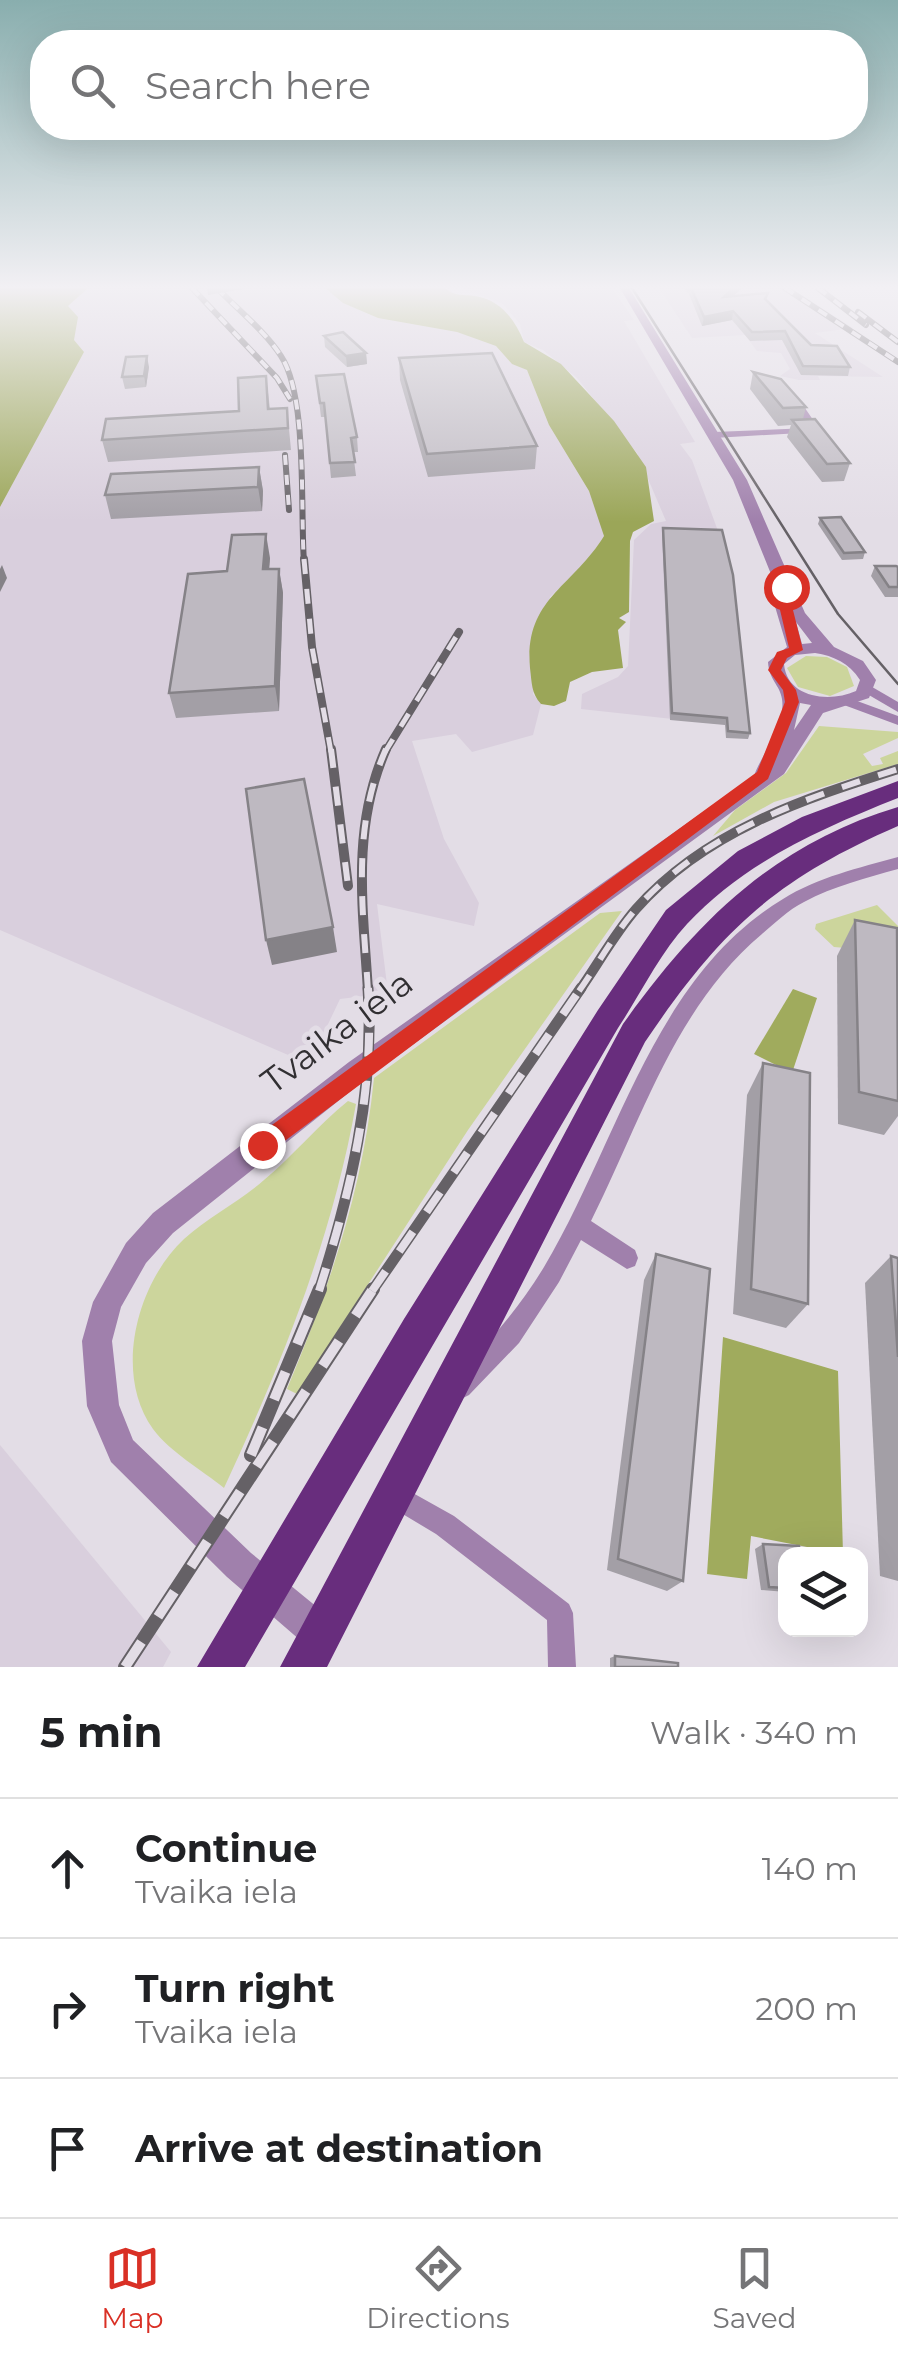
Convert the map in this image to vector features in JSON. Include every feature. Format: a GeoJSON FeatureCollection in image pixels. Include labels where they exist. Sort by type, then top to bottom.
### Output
{"type":"FeatureCollection","features":[{"type":"Feature","properties":{"kind":"main road"},"geometry":{"type":"LineString","coordinates":[[220,1667],[417,1332],[608,1019],[676,918],[747,858],[811,823],[898,789]]}},
{"type":"Feature","properties":{"kind":"main road"},"geometry":{"type":"LineString","coordinates":[[312,1651],[634,1033],[704,935],[738,903],[811,853],[898,816]]}},
{"type":"Feature","properties":{"kind":"street"},"geometry":{"type":"LineString","coordinates":[[672,366],[749,497],[778,576],[796,650],[828,650]]}},
{"type":"Feature","properties":{"kind":"street"},"geometry":{"type":"LineString","coordinates":[[714,435],[815,430],[791,394],[778,384]]}},
{"type":"Feature","properties":{"kind":"street"},"geometry":{"type":"LineString","coordinates":[[778,576],[816,640],[859,665],[868,680],[867,688],[849,702]]}},
{"type":"Feature","properties":{"kind":"street","name":"Tvaika iela"},"geometry":{"type":"LineString","coordinates":[[763,775],[785,727],[792,698],[774,670],[782,655],[796,650]]}},
{"type":"Feature","properties":{"kind":"street"},"geometry":{"type":"LineString","coordinates":[[867,688],[898,708]]}},
{"type":"Feature","properties":{"kind":"street"},"geometry":{"type":"LineString","coordinates":[[790,690],[827,703],[849,702],[898,721]]}},
{"type":"Feature","properties":{"kind":"street","name":"Tvaika iela"},"geometry":{"type":"LineString","coordinates":[[312,1651],[265,1587],[122,1451],[103,1406],[97,1341],[108,1302],[136,1253],[163,1223],[358,1070],[790,756],[817,708],[827,703]]}},
{"type":"Feature","properties":{"kind":"street"},"geometry":{"type":"LineString","coordinates":[[435,1409],[492,1362],[581,1227],[668,1041],[723,961],[750,932],[802,895],[898,863]]}},
{"type":"Feature","properties":{"kind":"street"},"geometry":{"type":"LineString","coordinates":[[581,1227],[627,1258]]}},
{"type":"Feature","properties":{"kind":"street"},"geometry":{"type":"LineString","coordinates":[[394,1495],[445,1525],[560,1614],[562,1667]]}},
{"type":"Feature","properties":{"kind":"shaded area"},"geometry":{"type":"Polygon","coordinates":[[[0,366],[77,366],[0,507],[0,366]]]}},
{"type":"Feature","properties":{"kind":"shaded area"},"geometry":{"type":"Polygon","coordinates":[[[76,366],[516,366],[527,370],[549,425],[589,491],[604,536],[587,562],[550,597],[533,694],[541,704],[533,735],[472,752],[456,734],[412,741],[444,839],[479,903],[474,926],[377,904],[388,993],[340,999],[309,1064],[0,930],[0,507],[76,366]]]}},
{"type":"Feature","properties":{"kind":"shaded area"},"geometry":{"type":"Polygon","coordinates":[[[516,366],[563,366],[614,421],[646,467],[654,521],[633,532],[630,541],[629,612],[619,618],[626,622],[618,630],[623,668],[592,672],[570,682],[566,701],[554,706],[541,704],[534,692],[530,645],[535,626],[542,610],[604,536],[589,491],[549,425],[527,370],[516,366]]]}},
{"type":"Feature","properties":{"kind":"shaded area"},"geometry":{"type":"Polygon","coordinates":[[[562,366],[650,366],[695,442],[680,444],[692,460],[722,542],[746,727],[581,709],[582,694],[618,677],[628,666],[634,540],[651,524],[666,521],[637,453],[577,378],[562,366]]]}},
{"type":"Feature","properties":{"kind":"shaded area"},"geometry":{"type":"Polygon","coordinates":[[[788,366],[866,366],[883,377],[818,376],[820,380],[799,380],[780,376],[790,369],[788,366]]]}},
{"type":"Feature","properties":{"kind":"shaded area"},"geometry":{"type":"Polygon","coordinates":[[[806,656],[827,657],[847,667],[854,686],[830,696],[798,687],[787,668],[806,656]]]}},
{"type":"Feature","properties":{"kind":"shaded area"},"geometry":{"type":"Polygon","coordinates":[[[819,726],[898,732],[898,738],[863,754],[872,766],[883,764],[880,758],[898,751],[898,764],[774,802],[713,836],[735,810],[786,773],[819,726]]]}},
{"type":"Feature","properties":{"kind":"shaded area"},"geometry":{"type":"Polygon","coordinates":[[[877,905],[898,926],[898,965],[869,950],[834,947],[815,929],[816,924],[877,905]]]}},
{"type":"Feature","properties":{"kind":"shaded area"},"geometry":{"type":"Polygon","coordinates":[[[622,911],[468,1130],[297,1394],[287,1389],[317,1313],[353,1198],[374,1078],[600,913],[622,911]]]}},
{"type":"Feature","properties":{"kind":"shaded area"},"geometry":{"type":"Polygon","coordinates":[[[793,989],[817,998],[792,1073],[754,1054],[793,989]]]}},
{"type":"Feature","properties":{"kind":"shaded area"},"geometry":{"type":"Polygon","coordinates":[[[348,1101],[356,1104],[319,1252],[285,1347],[224,1488],[168,1445],[141,1407],[134,1382],[133,1356],[143,1304],[154,1279],[184,1239],[264,1180],[348,1101]]]}},
{"type":"Feature","properties":{"kind":"shaded area"},"geometry":{"type":"Polygon","coordinates":[[[723,1337],[838,1371],[843,1547],[807,1547],[751,1536],[747,1579],[707,1574],[723,1337]]]}},
{"type":"Feature","properties":{"kind":"shaded area"},"geometry":{"type":"Polygon","coordinates":[[[0,1445],[171,1652],[163,1667],[0,1667],[0,1445]]]}},
{"type":"Feature","properties":{"kind":"building"},"geometry":{"type":"Polygon","coordinates":[[[124,366],[146,366],[144,376],[122,377],[124,366]]]}},
{"type":"Feature","properties":{"kind":"building"},"geometry":{"type":"Polygon","coordinates":[[[401,366],[498,366],[537,446],[427,454],[401,366]]]}},
{"type":"Feature","properties":{"kind":"building"},"geometry":{"type":"Polygon","coordinates":[[[753,372],[781,379],[806,407],[783,408],[753,372]]]}},
{"type":"Feature","properties":{"kind":"building"},"geometry":{"type":"Polygon","coordinates":[[[344,374],[357,437],[351,438],[355,462],[330,463],[324,403],[320,403],[316,376],[344,374]]]}},
{"type":"Feature","properties":{"kind":"building"},"geometry":{"type":"Polygon","coordinates":[[[266,376],[268,409],[287,408],[288,428],[102,440],[106,419],[239,411],[238,378],[266,376]]]}},
{"type":"Feature","properties":{"kind":"building"},"geometry":{"type":"Polygon","coordinates":[[[815,419],[850,463],[827,464],[792,420],[815,419]]]}},
{"type":"Feature","properties":{"kind":"building"},"geometry":{"type":"Polygon","coordinates":[[[259,467],[258,487],[105,495],[111,474],[259,467]]]}},
{"type":"Feature","properties":{"kind":"building"},"geometry":{"type":"Polygon","coordinates":[[[841,517],[865,552],[844,553],[820,518],[841,517]]]}},
{"type":"Feature","properties":{"kind":"building"},"geometry":{"type":"Polygon","coordinates":[[[663,528],[722,530],[733,575],[750,733],[728,731],[727,718],[672,713],[663,528]]]}},
{"type":"Feature","properties":{"kind":"building"},"geometry":{"type":"Polygon","coordinates":[[[266,534],[263,569],[279,569],[275,686],[169,693],[188,574],[227,571],[232,535],[266,534]]]}},
{"type":"Feature","properties":{"kind":"building"},"geometry":{"type":"Polygon","coordinates":[[[875,566],[898,567],[898,587],[889,587],[875,566]]]}},
{"type":"Feature","properties":{"kind":"building"},"geometry":{"type":"Polygon","coordinates":[[[304,779],[333,927],[266,940],[246,789],[304,779]]]}},
{"type":"Feature","properties":{"kind":"building"},"geometry":{"type":"Polygon","coordinates":[[[855,920],[897,928],[898,1101],[859,1092],[855,920]]]}},
{"type":"Feature","properties":{"kind":"building"},"geometry":{"type":"Polygon","coordinates":[[[763,1063],[810,1073],[808,1304],[751,1289],[763,1063]]]}},
{"type":"Feature","properties":{"kind":"building"},"geometry":{"type":"Polygon","coordinates":[[[656,1254],[710,1269],[683,1581],[618,1559],[656,1254]]]}},
{"type":"Feature","properties":{"kind":"building"},"geometry":{"type":"Polygon","coordinates":[[[891,1256],[898,1258],[898,1357],[891,1256]]]}},
{"type":"Feature","properties":{"kind":"building"},"geometry":{"type":"Polygon","coordinates":[[[763,1544],[799,1546],[778,1547],[778,1588],[769,1587],[763,1544]]]}},
{"type":"Feature","properties":{"kind":"building"},"geometry":{"type":"Polygon","coordinates":[[[615,1656],[678,1663],[678,1667],[615,1667],[615,1656]]]}},
{"type":"Feature","properties":{"kind":"tram line"},"geometry":{"type":"LineString","coordinates":[[681,366],[838,614],[898,684]]}},
{"type":"Feature","properties":{"kind":"railway"},"geometry":{"type":"LineString","coordinates":[[265,366],[290,399]]}},
{"type":"Feature","properties":{"kind":"railway"},"geometry":{"type":"LineString","coordinates":[[286,366],[299,425],[304,562]]}},
{"type":"Feature","properties":{"kind":"railway"},"geometry":{"type":"LineString","coordinates":[[285,455],[289,510]]}},
{"type":"Feature","properties":{"kind":"railway"},"geometry":{"type":"LineString","coordinates":[[304,559],[312,647],[331,752]]}},
{"type":"Feature","properties":{"kind":"railway"},"geometry":{"type":"LineString","coordinates":[[385,752],[459,632]]}},
{"type":"Feature","properties":{"kind":"railway"},"geometry":{"type":"LineString","coordinates":[[331,749],[348,886]]}},
{"type":"Feature","properties":{"kind":"railway"},"geometry":{"type":"LineString","coordinates":[[368,991],[362,899],[364,838],[375,779],[386,749]]}},
{"type":"Feature","properties":{"kind":"railway"},"geometry":{"type":"LineString","coordinates":[[581,989],[636,909],[693,858],[757,821],[898,769]]}},
{"type":"Feature","properties":{"kind":"railway"},"geometry":{"type":"LineString","coordinates":[[319,1291],[358,1142],[368,1065],[368,988]]}},
{"type":"Feature","properties":{"kind":"railway"},"geometry":{"type":"LineString","coordinates":[[372,1291],[581,989]]}},
{"type":"Feature","properties":{"kind":"railway"},"geometry":{"type":"LineString","coordinates":[[251,1455],[320,1289]]}},
{"type":"Feature","properties":{"kind":"railway"},"geometry":{"type":"LineString","coordinates":[[125,1667],[373,1289]]}},
{"type":"Feature","properties":{"kind":"route"},"geometry":{"type":"LineString","coordinates":[[262,1145],[358,1070],[763,775],[792,702],[790,690],[774,670],[782,655],[796,650],[777,585],[778,576],[786,587]]}}]}
